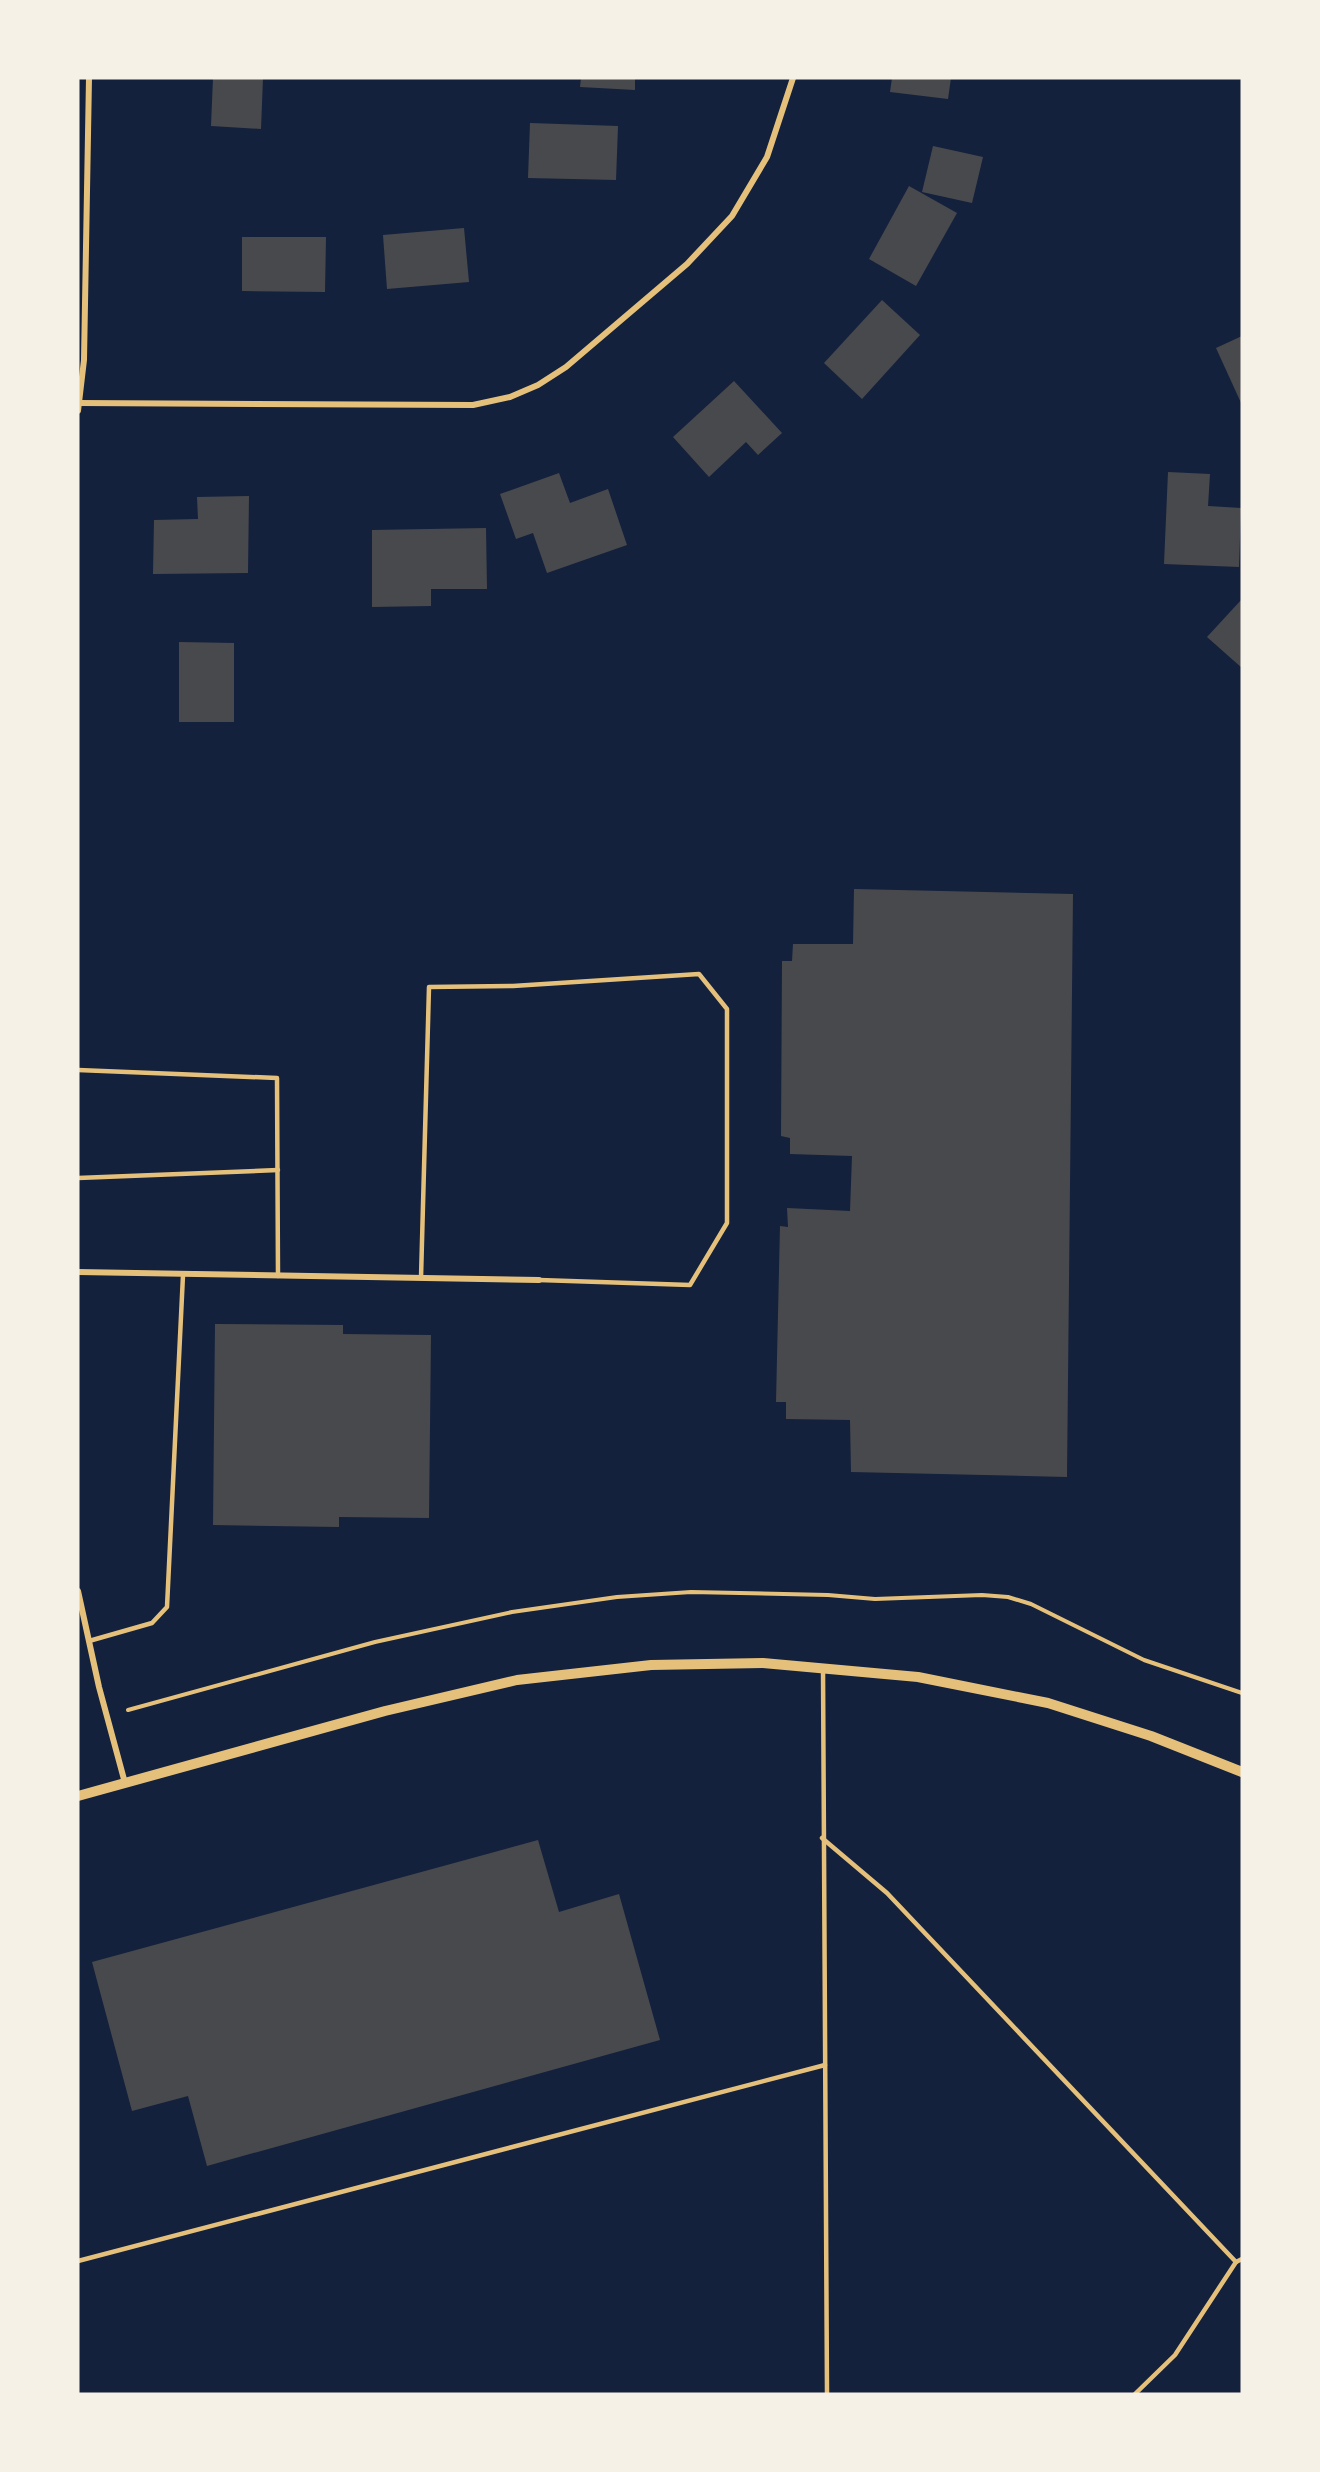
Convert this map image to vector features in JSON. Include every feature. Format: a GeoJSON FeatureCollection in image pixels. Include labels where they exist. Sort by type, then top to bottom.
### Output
{"type":"FeatureCollection","features":[{"type":"Feature","properties":{"kind":"street"},"geometry":{"type":"LineString","coordinates":[[78,411],[84,360],[89,78]]}},
{"type":"Feature","properties":{"kind":"street"},"geometry":{"type":"LineString","coordinates":[[78,403],[473,405],[510,397],[538,385],[566,367],[687,264],[732,216],[767,157],[793,78]]}},
{"type":"Feature","properties":{"kind":"street"},"geometry":{"type":"LineString","coordinates":[[78,1272],[539,1280]]}},
{"type":"Feature","properties":{"kind":"street"},"geometry":{"type":"LineString","coordinates":[[78,1591],[124,1783]]}},
{"type":"Feature","properties":{"kind":"street"},"geometry":{"type":"LineString","coordinates":[[78,1796],[385,1711],[517,1680],[651,1665],[762,1663],[918,1677],[1048,1703],[1151,1736],[1242,1772]]}},
{"type":"Feature","properties":{"kind":"lane"},"geometry":{"type":"LineString","coordinates":[[421,1278],[429,987],[513,986],[699,974],[727,1009],[727,1223],[690,1285],[539,1280]]}},
{"type":"Feature","properties":{"kind":"lane"},"geometry":{"type":"LineString","coordinates":[[78,1070],[277,1078],[278,1276]]}},
{"type":"Feature","properties":{"kind":"lane"},"geometry":{"type":"LineString","coordinates":[[78,1178],[278,1170]]}},
{"type":"Feature","properties":{"kind":"lane"},"geometry":{"type":"LineString","coordinates":[[89,1641],[152,1623],[167,1606],[183,1275]]}},
{"type":"Feature","properties":{"kind":"lane"},"geometry":{"type":"LineString","coordinates":[[823,1667],[822,1838],[827,2394]]}},
{"type":"Feature","properties":{"kind":"lane"},"geometry":{"type":"LineString","coordinates":[[822,1838],[887,1893],[1236,2262]]}},
{"type":"Feature","properties":{"kind":"lane"},"geometry":{"type":"LineString","coordinates":[[78,2261],[825,2065]]}},
{"type":"Feature","properties":{"kind":"lane"},"geometry":{"type":"LineString","coordinates":[[1135,2394],[1175,2355],[1236,2262],[1242,2259]]}},
{"type":"Feature","properties":{"kind":"path"},"geometry":{"type":"LineString","coordinates":[[107,1716],[224,1681],[375,1642],[512,1612],[607,1599],[691,1592],[828,1595],[875,1599],[982,1595],[1008,1597],[1031,1604],[1144,1660],[1242,1693]]}},
{"type":"Feature","properties":{"kind":"building"},"geometry":{"type":"Polygon","coordinates":[[[213,78],[263,78],[261,129],[211,126],[213,78]]]}},
{"type":"Feature","properties":{"kind":"building"},"geometry":{"type":"Polygon","coordinates":[[[581,78],[635,78],[635,90],[580,87],[581,78]]]}},
{"type":"Feature","properties":{"kind":"building"},"geometry":{"type":"Polygon","coordinates":[[[892,78],[951,78],[948,99],[890,92],[892,78]]]}},
{"type":"Feature","properties":{"kind":"building"},"geometry":{"type":"Polygon","coordinates":[[[530,123],[618,126],[616,180],[528,178],[530,123]]]}},
{"type":"Feature","properties":{"kind":"building"},"geometry":{"type":"Polygon","coordinates":[[[933,146],[983,157],[972,203],[922,192],[933,146]]]}},
{"type":"Feature","properties":{"kind":"building"},"geometry":{"type":"Polygon","coordinates":[[[909,186],[957,213],[916,286],[869,259],[909,186]]]}},
{"type":"Feature","properties":{"kind":"building"},"geometry":{"type":"Polygon","coordinates":[[[464,228],[469,282],[387,289],[383,235],[464,228]]]}},
{"type":"Feature","properties":{"kind":"building"},"geometry":{"type":"Polygon","coordinates":[[[242,237],[326,237],[325,292],[242,291],[242,237]]]}},
{"type":"Feature","properties":{"kind":"building"},"geometry":{"type":"Polygon","coordinates":[[[882,300],[920,335],[862,399],[824,363],[882,300]]]}},
{"type":"Feature","properties":{"kind":"building"},"geometry":{"type":"Polygon","coordinates":[[[1242,336],[1242,405],[1216,348],[1242,336]]]}},
{"type":"Feature","properties":{"kind":"building"},"geometry":{"type":"Polygon","coordinates":[[[734,381],[782,433],[758,455],[746,442],[709,477],[673,437],[734,381]]]}},
{"type":"Feature","properties":{"kind":"building"},"geometry":{"type":"Polygon","coordinates":[[[1168,472],[1210,474],[1208,506],[1241,508],[1239,567],[1164,564],[1168,472]]]}},
{"type":"Feature","properties":{"kind":"building"},"geometry":{"type":"Polygon","coordinates":[[[559,473],[570,503],[608,489],[627,545],[547,573],[533,533],[516,539],[500,494],[559,473]]]}},
{"type":"Feature","properties":{"kind":"building"},"geometry":{"type":"Polygon","coordinates":[[[249,496],[248,573],[153,574],[154,520],[198,519],[197,497],[249,496]]]}},
{"type":"Feature","properties":{"kind":"building"},"geometry":{"type":"Polygon","coordinates":[[[486,528],[487,589],[431,589],[431,606],[372,607],[372,530],[486,528]]]}},
{"type":"Feature","properties":{"kind":"building"},"geometry":{"type":"Polygon","coordinates":[[[1242,599],[1242,668],[1207,637],[1242,599]]]}},
{"type":"Feature","properties":{"kind":"building"},"geometry":{"type":"Polygon","coordinates":[[[179,642],[234,643],[234,722],[179,722],[179,642]]]}},
{"type":"Feature","properties":{"kind":"building"},"geometry":{"type":"Polygon","coordinates":[[[854,889],[1073,894],[1067,1477],[851,1472],[850,1420],[786,1419],[786,1402],[776,1402],[780,1226],[788,1227],[787,1208],[850,1211],[852,1156],[790,1154],[790,1138],[781,1136],[782,961],[792,961],[793,944],[853,944],[854,889]]]}},
{"type":"Feature","properties":{"kind":"building"},"geometry":{"type":"Polygon","coordinates":[[[215,1324],[343,1325],[343,1334],[431,1335],[429,1518],[339,1517],[339,1527],[213,1525],[215,1324]]]}},
{"type":"Feature","properties":{"kind":"building"},"geometry":{"type":"Polygon","coordinates":[[[538,1840],[559,1912],[619,1894],[660,2040],[207,2166],[188,2096],[132,2111],[92,1962],[538,1840]]]}}]}
